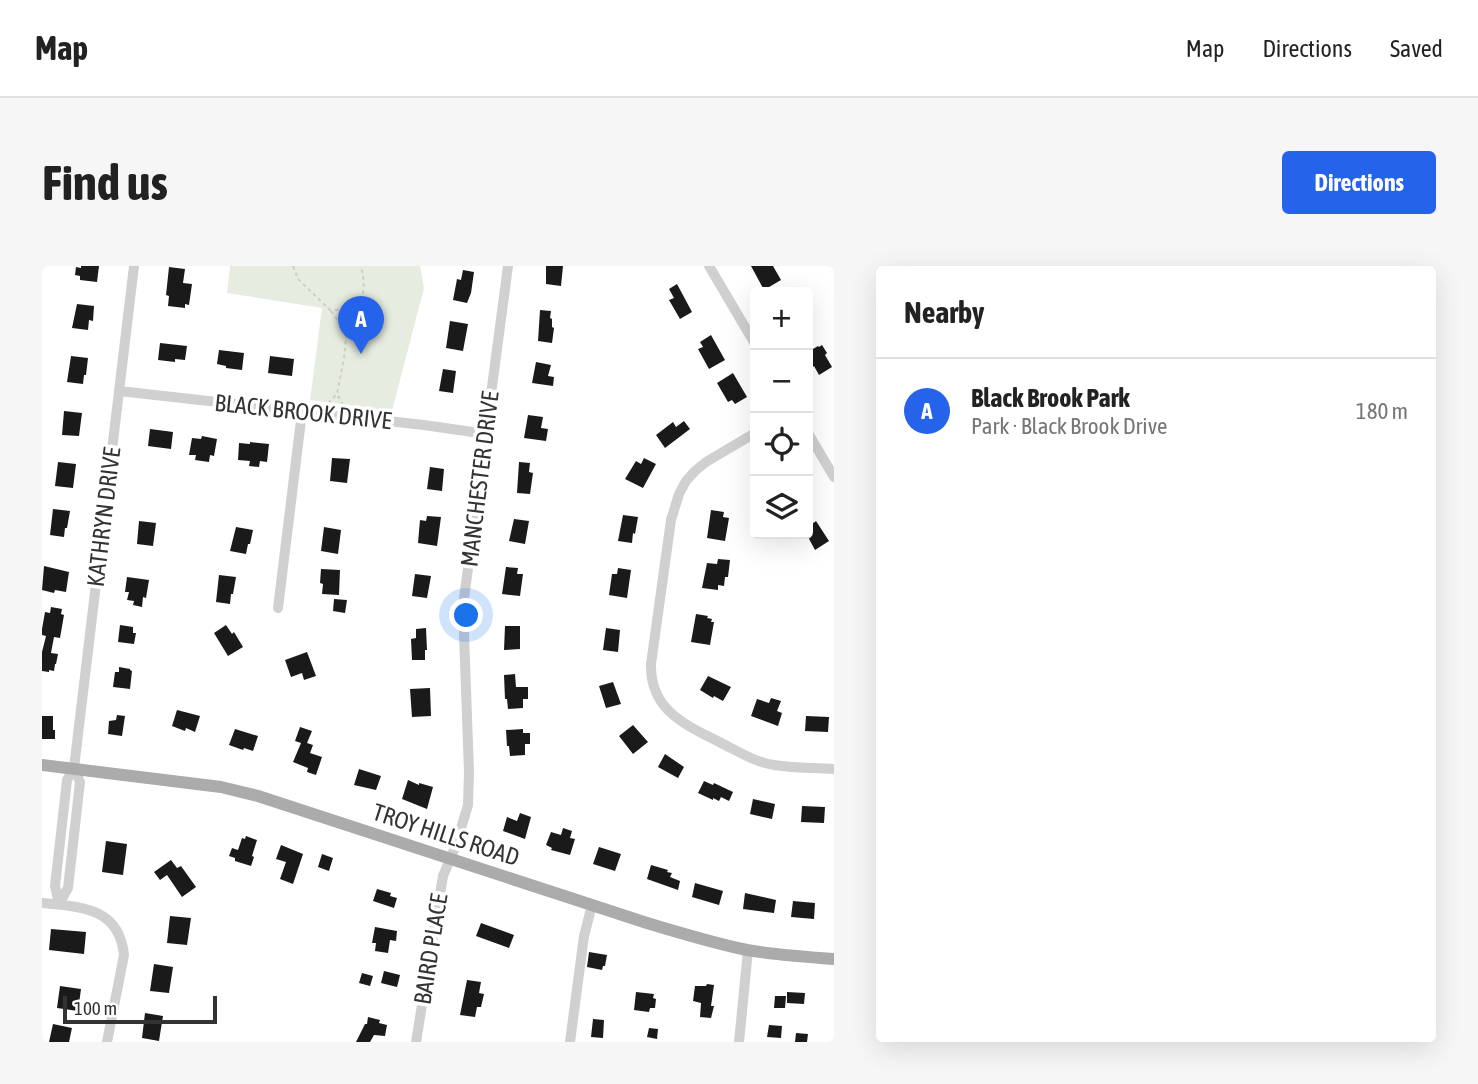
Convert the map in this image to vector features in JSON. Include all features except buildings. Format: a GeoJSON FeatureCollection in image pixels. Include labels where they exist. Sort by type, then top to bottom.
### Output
{"type":"FeatureCollection","features":[{"type":"Feature","properties":{"kind":"main road","name":"TROY HILLS ROAD"},"geometry":{"type":"LineString","coordinates":[[42,765],[221,787],[278,802],[712,942],[748,950],[834,959]]}},
{"type":"Feature","properties":{"kind":"street","name":"KATHRYN DRIVE"},"geometry":{"type":"LineString","coordinates":[[58,904],[68,888],[80,782],[74,768],[134,266]]}},
{"type":"Feature","properties":{"kind":"street","name":"MANCHESTER DRIVE"},"geometry":{"type":"LineString","coordinates":[[450,858],[468,805],[463,606],[508,266]]}},
{"type":"Feature","properties":{"kind":"street"},"geometry":{"type":"LineString","coordinates":[[709,266],[750,336]]}},
{"type":"Feature","properties":{"kind":"street","name":"BLACK BROOK DRIVE"},"geometry":{"type":"LineString","coordinates":[[119,391],[486,434]]}},
{"type":"Feature","properties":{"kind":"street"},"geometry":{"type":"LineString","coordinates":[[278,608],[302,412]]}},
{"type":"Feature","properties":{"kind":"street"},"geometry":{"type":"LineString","coordinates":[[750,436],[706,462],[691,476],[679,494],[671,520],[651,664],[653,684],[658,698],[677,718],[747,757],[772,765],[834,769]]}},
{"type":"Feature","properties":{"kind":"street"},"geometry":{"type":"LineString","coordinates":[[813,441],[834,477]]}},
{"type":"Feature","properties":{"kind":"street","name":"BAIRD PLACE"},"geometry":{"type":"LineString","coordinates":[[416,1042],[443,876],[450,858]]}},
{"type":"Feature","properties":{"kind":"street"},"geometry":{"type":"LineString","coordinates":[[42,902],[89,909],[115,926],[124,955],[107,1042]]}},
{"type":"Feature","properties":{"kind":"street"},"geometry":{"type":"LineString","coordinates":[[570,1042],[584,936],[592,905]]}},
{"type":"Feature","properties":{"kind":"street"},"geometry":{"type":"LineString","coordinates":[[739,1042],[748,950]]}},
{"type":"Feature","properties":{"kind":"path"},"geometry":{"type":"LineString","coordinates":[[293,266],[298,279],[330,310],[346,333]]}},
{"type":"Feature","properties":{"kind":"path"},"geometry":{"type":"LineString","coordinates":[[325,406],[337,394],[348,318],[351,308],[362,297],[365,280],[361,266]]}},
{"type":"Feature","properties":{"kind":"path"},"geometry":{"type":"LineString","coordinates":[[330,310],[351,308]]}},
{"type":"Feature","properties":{"kind":"path"},"geometry":{"type":"LineString","coordinates":[[337,394],[346,409]]}},
{"type":"Feature","properties":{"kind":"shaded area"},"geometry":{"type":"Polygon","coordinates":[[[230,266],[420,266],[424,288],[392,411],[310,400],[322,308],[227,293],[230,266]]]}},
{"type":"Feature","properties":{"kind":"place","name":"Black Brook Park"},"geometry":{"type":"Point","coordinates":[361,354]}}]}
